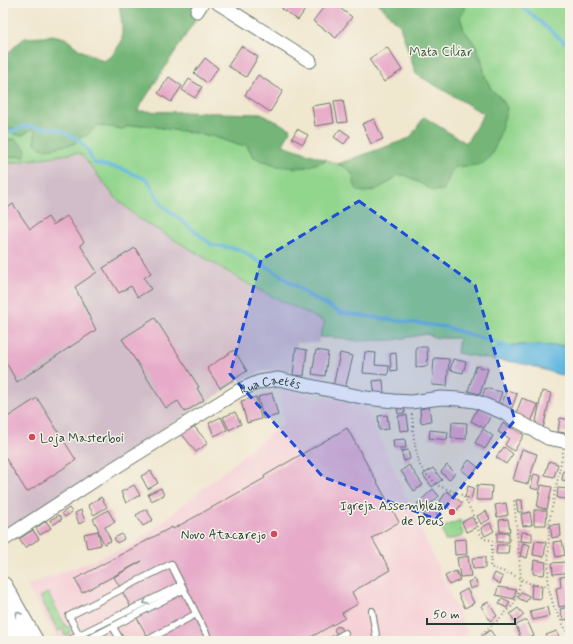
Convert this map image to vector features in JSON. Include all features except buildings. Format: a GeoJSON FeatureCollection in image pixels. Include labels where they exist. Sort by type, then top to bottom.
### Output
{"type":"FeatureCollection","features":[{"type":"Feature","properties":{"kind":"highway"},"geometry":{"type":"LineString","coordinates":[[3,620],[14,641]]}},
{"type":"Feature","properties":{"kind":"main road"},"geometry":{"type":"LineString","coordinates":[[3,586],[34,641]]}},
{"type":"Feature","properties":{"kind":"street"},"geometry":{"type":"LineString","coordinates":[[218,3],[310,61]]}},
{"type":"Feature","properties":{"kind":"street","name":"Rua Caetés"},"geometry":{"type":"LineString","coordinates":[[3,540],[95,480],[240,390],[259,382],[278,379],[366,398],[411,402],[441,398],[459,398],[475,401],[502,412],[548,438],[568,442]]}},
{"type":"Feature","properties":{"kind":"lane"},"geometry":{"type":"LineString","coordinates":[[79,635],[70,616],[171,564],[210,641]]}},
{"type":"Feature","properties":{"kind":"lane"},"geometry":{"type":"LineString","coordinates":[[85,641],[182,588]]}},
{"type":"Feature","properties":{"kind":"lane"},"geometry":{"type":"LineString","coordinates":[[66,641],[182,588]]}},
{"type":"Feature","properties":{"kind":"lane"},"geometry":{"type":"LineString","coordinates":[[372,611],[377,641]]}},
{"type":"Feature","properties":{"kind":"lane"},"geometry":{"type":"LineString","coordinates":[[146,641],[196,614]]}},
{"type":"Feature","properties":{"kind":"lane"},"geometry":{"type":"LineString","coordinates":[[113,627],[121,641]]}},
{"type":"Feature","properties":{"kind":"lane"},"geometry":{"type":"LineString","coordinates":[[331,641],[345,634]]}},
{"type":"Feature","properties":{"kind":"path"},"geometry":{"type":"LineString","coordinates":[[411,402],[414,440],[419,464],[425,473],[439,486],[462,495],[466,500],[479,532],[484,539],[492,540],[490,567],[521,578],[531,584],[548,586]]}},
{"type":"Feature","properties":{"kind":"path"},"geometry":{"type":"LineString","coordinates":[[568,442],[549,523],[548,586],[554,607],[569,636],[568,641]]}},
{"type":"Feature","properties":{"kind":"path"},"geometry":{"type":"LineString","coordinates":[[482,641],[480,635],[513,605],[517,596],[521,578],[514,499]]}},
{"type":"Feature","properties":{"kind":"highlighted area"},"geometry":{"type":"Polygon","coordinates":[[[359,201],[475,285],[515,420],[436,519],[323,477],[230,374],[261,260],[359,201]]]}},
{"type":"Feature","properties":{"kind":"shaded area"},"geometry":{"type":"Polygon","coordinates":[[[75,153],[81,154],[114,196],[255,288],[325,322],[318,343],[297,343],[293,372],[266,370],[243,379],[157,433],[3,538],[3,164],[75,153]]]}},
{"type":"Feature","properties":{"kind":"shaded area"},"geometry":{"type":"Polygon","coordinates":[[[279,389],[365,405],[467,632],[465,641],[59,641],[27,586],[135,544],[283,423],[279,389]]]}},
{"type":"Feature","properties":{"kind":"green space"},"geometry":{"type":"Polygon","coordinates":[[[119,3],[196,3],[193,14],[196,19],[137,111],[261,114],[291,129],[283,145],[327,160],[306,167],[296,168],[277,166],[261,161],[253,156],[246,144],[241,146],[202,134],[147,125],[129,126],[122,129],[98,125],[86,136],[80,137],[74,144],[46,149],[40,148],[35,143],[35,130],[32,129],[23,135],[16,135],[13,133],[14,127],[3,131],[3,53],[8,53],[24,38],[52,35],[65,38],[80,50],[103,61],[111,57],[122,41],[122,25],[119,3]]]}},
{"type":"Feature","properties":{"kind":"green space","name":"Mata Ciliar"},"geometry":{"type":"Polygon","coordinates":[[[378,3],[466,3],[465,9],[460,17],[464,30],[476,46],[482,61],[485,76],[491,89],[503,101],[507,109],[496,146],[492,153],[481,164],[455,167],[451,172],[443,190],[434,191],[405,175],[398,175],[390,182],[377,189],[365,192],[360,191],[355,187],[354,178],[351,173],[338,164],[410,138],[424,117],[466,143],[484,114],[416,74],[400,26],[378,3]]]}},
{"type":"Feature","properties":{"kind":"green space"},"geometry":{"type":"Polygon","coordinates":[[[466,3],[570,3],[570,346],[514,345],[491,351],[494,360],[457,353],[459,338],[438,338],[426,334],[394,340],[358,341],[341,338],[320,337],[325,322],[255,288],[138,218],[114,196],[81,154],[75,153],[3,164],[3,157],[25,156],[9,139],[3,144],[3,131],[7,131],[15,127],[26,133],[32,129],[35,130],[35,143],[57,147],[74,144],[80,137],[86,136],[98,125],[122,129],[129,126],[147,125],[202,134],[231,143],[246,144],[253,156],[277,166],[306,167],[327,160],[347,168],[353,176],[356,188],[370,191],[390,182],[398,175],[405,175],[418,182],[447,184],[450,173],[455,167],[470,165],[492,154],[507,109],[503,100],[491,89],[485,76],[482,61],[476,46],[464,30],[460,17],[465,9],[466,3]]]}},
{"type":"Feature","properties":{"kind":"green space"},"geometry":{"type":"Polygon","coordinates":[[[9,139],[15,139],[26,149],[25,156],[3,157],[3,144],[9,139]]]}},
{"type":"Feature","properties":{"kind":"green space"},"geometry":{"type":"Polygon","coordinates":[[[460,520],[463,536],[445,541],[442,528],[460,520]]]}},
{"type":"Feature","properties":{"kind":"green space"},"geometry":{"type":"Polygon","coordinates":[[[48,593],[66,627],[71,626],[70,633],[65,636],[62,629],[58,631],[40,597],[48,593]]]}},
{"type":"Feature","properties":{"kind":"water"},"geometry":{"type":"Polygon","coordinates":[[[498,346],[570,346],[570,378],[532,366],[515,362],[494,360],[491,351],[498,346]]]}},
{"type":"Feature","properties":{"kind":"waterway"},"geometry":{"type":"LineString","coordinates":[[518,3],[570,47]]}},
{"type":"Feature","properties":{"kind":"waterway"},"geometry":{"type":"LineString","coordinates":[[3,134],[27,126],[58,129],[79,140],[87,149],[94,163],[122,169],[148,180],[162,205],[212,245],[239,249],[310,296],[341,313],[445,327],[510,347]]}},
{"type":"Feature","properties":{"kind":"place","name":"Loja Masterboi"},"geometry":{"type":"Point","coordinates":[32,437]}},
{"type":"Feature","properties":{"kind":"place","name":"Igreja Assembleia de Deus"},"geometry":{"type":"Point","coordinates":[452,512]}},
{"type":"Feature","properties":{"kind":"place","name":"Novo Atacarejo"},"geometry":{"type":"Point","coordinates":[274,534]}}]}
